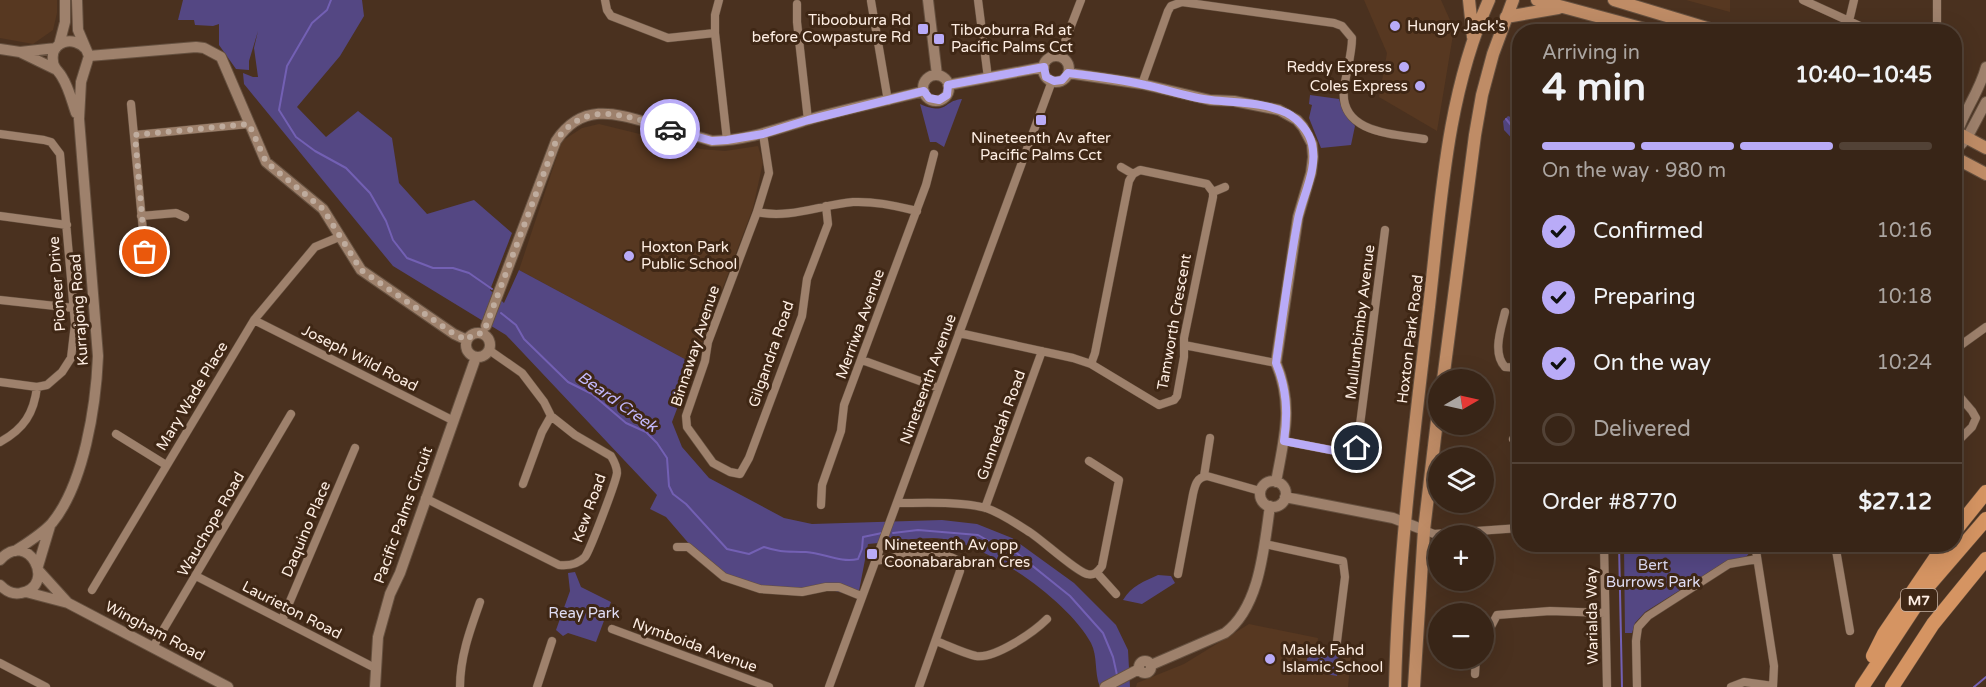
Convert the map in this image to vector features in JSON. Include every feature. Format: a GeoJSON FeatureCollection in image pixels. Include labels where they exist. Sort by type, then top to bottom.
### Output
{"type":"FeatureCollection","features":[{"type":"Feature","properties":{"kind":"highway"},"geometry":{"type":"LineString","coordinates":[[1962,522],[1986,492]]}},
{"type":"Feature","properties":{"kind":"highway","name":"M7"},"geometry":{"type":"LineString","coordinates":[[1962,547],[1986,519]]}},
{"type":"Feature","properties":{"kind":"highway"},"geometry":{"type":"LineString","coordinates":[[1857,687],[1884,634],[1940,552]]}},
{"type":"Feature","properties":{"kind":"highway","name":"M7"},"geometry":{"type":"LineString","coordinates":[[1862,687],[1930,584],[1958,552]]}},
{"type":"Feature","properties":{"kind":"highway","name":"M7"},"geometry":{"type":"LineString","coordinates":[[1893,687],[1933,624],[1986,559]]}},
{"type":"Feature","properties":{"kind":"highway","name":"M7"},"geometry":{"type":"LineString","coordinates":[[1893,687],[1943,623],[1986,574]]}},
{"type":"Feature","properties":{"kind":"main road"},"geometry":{"type":"LineString","coordinates":[[1470,0],[1474,41]]}},
{"type":"Feature","properties":{"kind":"main road","name":"Hoxton Park Road"},"geometry":{"type":"LineString","coordinates":[[1395,687],[1404,522],[1449,139],[1464,70],[1489,0]]}},
{"type":"Feature","properties":{"kind":"main road"},"geometry":{"type":"LineString","coordinates":[[1444,369],[1482,95],[1513,0]]}},
{"type":"Feature","properties":{"kind":"main road"},"geometry":{"type":"LineString","coordinates":[[1537,0],[1628,24]]}},
{"type":"Feature","properties":{"kind":"main road"},"geometry":{"type":"LineString","coordinates":[[1614,0],[1694,24]]}},
{"type":"Feature","properties":{"kind":"main road"},"geometry":{"type":"LineString","coordinates":[[1506,17],[1568,7]]}},
{"type":"Feature","properties":{"kind":"main road"},"geometry":{"type":"LineString","coordinates":[[1962,138],[1986,148]]}},
{"type":"Feature","properties":{"kind":"main road"},"geometry":{"type":"LineString","coordinates":[[1962,159],[1986,174]]}},
{"type":"Feature","properties":{"kind":"main road"},"geometry":{"type":"LineString","coordinates":[[1414,687],[1424,530],[1435,435]]}},
{"type":"Feature","properties":{"kind":"street"},"geometry":{"type":"LineString","coordinates":[[65,0],[65,22],[52,58],[79,119]]}},
{"type":"Feature","properties":{"kind":"street"},"geometry":{"type":"LineString","coordinates":[[77,0],[77,23],[87,52],[79,119]]}},
{"type":"Feature","properties":{"kind":"street"},"geometry":{"type":"LineString","coordinates":[[605,0],[611,16],[654,34],[668,38],[715,33]]}},
{"type":"Feature","properties":{"kind":"street"},"geometry":{"type":"LineString","coordinates":[[719,0],[715,15],[715,33],[727,140]]}},
{"type":"Feature","properties":{"kind":"street"},"geometry":{"type":"LineString","coordinates":[[928,0],[937,75]]}},
{"type":"Feature","properties":{"kind":"street"},"geometry":{"type":"LineString","coordinates":[[978,0],[988,78]]}},
{"type":"Feature","properties":{"kind":"street"},"geometry":{"type":"LineString","coordinates":[[1059,57],[1081,0]]}},
{"type":"Feature","properties":{"kind":"street"},"geometry":{"type":"LineString","coordinates":[[1803,0],[1856,24]]}},
{"type":"Feature","properties":{"kind":"street"},"geometry":{"type":"LineString","coordinates":[[1849,21],[1854,0]]}},
{"type":"Feature","properties":{"kind":"street"},"geometry":{"type":"LineString","coordinates":[[1937,0],[1937,24]]}},
{"type":"Feature","properties":{"kind":"street"},"geometry":{"type":"LineString","coordinates":[[871,1],[888,101]]}},
{"type":"Feature","properties":{"kind":"street"},"geometry":{"type":"LineString","coordinates":[[1142,84],[1168,11],[1175,3],[1269,12],[1334,23],[1342,26],[1352,38],[1344,90],[1344,105],[1348,113],[1368,129],[1424,139]]}},
{"type":"Feature","properties":{"kind":"street"},"geometry":{"type":"LineString","coordinates":[[797,4],[808,120]]}},
{"type":"Feature","properties":{"kind":"street"},"geometry":{"type":"LineString","coordinates":[[0,50],[20,52],[73,41],[87,52],[204,48],[221,57],[266,162],[323,209],[361,270],[454,334],[467,340]]}},
{"type":"Feature","properties":{"kind":"street"},"geometry":{"type":"LineString","coordinates":[[20,52],[70,77],[83,72]]}},
{"type":"Feature","properties":{"kind":"street"},"geometry":{"type":"LineString","coordinates":[[1059,57],[1067,63],[1068,73],[1062,80],[1052,81],[1046,77],[1044,67],[1050,58],[1059,57]]}},
{"type":"Feature","properties":{"kind":"street"},"geometry":{"type":"LineString","coordinates":[[948,85],[1044,67]]}},
{"type":"Feature","properties":{"kind":"street"},"geometry":{"type":"LineString","coordinates":[[1962,127],[1986,67]]}},
{"type":"Feature","properties":{"kind":"street"},"geometry":{"type":"LineString","coordinates":[[1068,73],[1142,84],[1210,100],[1234,100],[1279,110],[1297,120],[1308,135],[1312,144],[1311,173],[1298,217],[1276,363],[1287,399],[1287,425],[1276,482]]}},
{"type":"Feature","properties":{"kind":"street"},"geometry":{"type":"LineString","coordinates":[[937,75],[945,79],[948,85],[947,95],[939,100],[929,98],[924,91],[926,81],[937,75]]}},
{"type":"Feature","properties":{"kind":"street","name":"Nineteenth Avenue"},"geometry":{"type":"LineString","coordinates":[[829,687],[1052,81]]}},
{"type":"Feature","properties":{"kind":"street"},"geometry":{"type":"LineString","coordinates":[[484,330],[490,340],[489,350],[483,356],[476,357],[467,349],[467,340],[484,330],[556,141],[570,125],[580,118],[614,113],[712,141],[727,140],[763,134],[808,120],[924,91]]}},
{"type":"Feature","properties":{"kind":"street"},"geometry":{"type":"LineString","coordinates":[[1962,131],[1986,102]]}},
{"type":"Feature","properties":{"kind":"street"},"geometry":{"type":"LineString","coordinates":[[131,104],[145,252],[150,260]]}},
{"type":"Feature","properties":{"kind":"street","name":"Kurrajong Road"},"geometry":{"type":"LineString","coordinates":[[26,592],[36,584],[50,525],[59,513],[80,464],[97,387],[97,328],[79,119]]}},
{"type":"Feature","properties":{"kind":"street"},"geometry":{"type":"LineString","coordinates":[[135,135],[249,124]]}},
{"type":"Feature","properties":{"kind":"street","name":"Pioneer Drive"},"geometry":{"type":"LineString","coordinates":[[0,134],[44,140],[56,146],[62,161],[74,308],[74,340],[71,358],[62,372],[51,383],[37,387]]}},
{"type":"Feature","properties":{"kind":"street","name":"Binnaway Avenue"},"geometry":{"type":"LineString","coordinates":[[740,474],[730,472],[713,463],[687,427],[686,416],[705,361],[708,342],[757,212],[769,173],[763,134]]}},
{"type":"Feature","properties":{"kind":"street","name":"Merriwa Avenue"},"geometry":{"type":"LineString","coordinates":[[821,505],[822,485],[841,431],[844,405],[917,211],[934,154]]}},
{"type":"Feature","properties":{"kind":"street"},"geometry":{"type":"LineString","coordinates":[[1121,167],[1132,174]]}},
{"type":"Feature","properties":{"kind":"street"},"geometry":{"type":"LineString","coordinates":[[1091,364],[1132,174],[1140,170],[1207,183],[1213,192],[1225,187]]}},
{"type":"Feature","properties":{"kind":"street","name":"Tamworth Crescent"},"geometry":{"type":"LineString","coordinates":[[960,333],[1073,357],[1091,364],[1159,405],[1174,400],[1177,396],[1184,345],[1213,192]]}},
{"type":"Feature","properties":{"kind":"street"},"geometry":{"type":"LineString","coordinates":[[757,212],[772,215],[794,214],[826,206],[876,201],[917,211]]}},
{"type":"Feature","properties":{"kind":"street","name":"Gilgandra Road"},"geometry":{"type":"LineString","coordinates":[[740,474],[749,458],[801,316],[807,279],[828,224],[826,206]]}},
{"type":"Feature","properties":{"kind":"street"},"geometry":{"type":"LineString","coordinates":[[141,216],[176,213],[185,218]]}},
{"type":"Feature","properties":{"kind":"street"},"geometry":{"type":"LineString","coordinates":[[0,216],[67,225]]}},
{"type":"Feature","properties":{"kind":"street","name":"Mullumbimby Avenue"},"geometry":{"type":"LineString","coordinates":[[1284,441],[1346,453],[1353,452],[1357,448],[1385,230]]}},
{"type":"Feature","properties":{"kind":"street","name":"Mary Wade Place"},"geometry":{"type":"LineString","coordinates":[[92,590],[254,320],[315,247],[339,237]]}},
{"type":"Feature","properties":{"kind":"street"},"geometry":{"type":"LineString","coordinates":[[0,300],[74,308]]}},
{"type":"Feature","properties":{"kind":"street"},"geometry":{"type":"LineString","coordinates":[[1505,312],[1498,350],[1499,361],[1505,367],[1512,367]]}},
{"type":"Feature","properties":{"kind":"street","name":"Joseph Wild Road"},"geometry":{"type":"LineString","coordinates":[[254,320],[454,421]]}},
{"type":"Feature","properties":{"kind":"street"},"geometry":{"type":"LineString","coordinates":[[1962,344],[1986,327]]}},
{"type":"Feature","properties":{"kind":"street"},"geometry":{"type":"LineString","coordinates":[[1184,345],[1276,363]]}},
{"type":"Feature","properties":{"kind":"street","name":"Kew Road"},"geometry":{"type":"LineString","coordinates":[[425,498],[559,565],[566,566],[580,561],[594,539],[617,474],[615,463],[603,449],[575,435],[551,416],[544,402],[522,373],[489,350]]}},
{"type":"Feature","properties":{"kind":"street","name":"Gunnedah Road"},"geometry":{"type":"LineString","coordinates":[[986,508],[1042,351]]}},
{"type":"Feature","properties":{"kind":"street","name":"Pacific Palms Circuit"},"geometry":{"type":"LineString","coordinates":[[375,687],[378,637],[390,594],[400,573],[476,357]]}},
{"type":"Feature","properties":{"kind":"street"},"geometry":{"type":"LineString","coordinates":[[862,360],[939,388]]}},
{"type":"Feature","properties":{"kind":"street"},"geometry":{"type":"LineString","coordinates":[[0,382],[37,387],[35,405],[29,416],[12,435],[0,442]]}},
{"type":"Feature","properties":{"kind":"street"},"geometry":{"type":"LineString","coordinates":[[1962,399],[1976,418],[1972,427],[1962,437]]}},
{"type":"Feature","properties":{"kind":"street","name":"Wauchope Road"},"geometry":{"type":"LineString","coordinates":[[153,647],[291,414]]}},
{"type":"Feature","properties":{"kind":"street"},"geometry":{"type":"LineString","coordinates":[[523,484],[542,432],[551,416]]}},
{"type":"Feature","properties":{"kind":"street"},"geometry":{"type":"LineString","coordinates":[[116,435],[166,465]]}},
{"type":"Feature","properties":{"kind":"street"},"geometry":{"type":"LineString","coordinates":[[1178,574],[1195,484],[1204,476],[1210,438]]}},
{"type":"Feature","properties":{"kind":"street","name":"Daquino Place"},"geometry":{"type":"LineString","coordinates":[[282,620],[355,448]]}},
{"type":"Feature","properties":{"kind":"street"},"geometry":{"type":"LineString","coordinates":[[897,502],[944,503],[986,508],[1047,543],[1081,572],[1092,575],[1097,573],[1102,566],[1119,480],[1089,461]]}},
{"type":"Feature","properties":{"kind":"street"},"geometry":{"type":"LineString","coordinates":[[1204,476],[1260,491]]}},
{"type":"Feature","properties":{"kind":"street"},"geometry":{"type":"LineString","coordinates":[[1276,482],[1284,487],[1285,497],[1279,505],[1270,506],[1263,501],[1260,491],[1267,483],[1276,482]]}},
{"type":"Feature","properties":{"kind":"street"},"geometry":{"type":"LineString","coordinates":[[1285,497],[1393,518],[1434,534],[1512,529]]}},
{"type":"Feature","properties":{"kind":"street"},"geometry":{"type":"LineString","coordinates":[[1105,687],[1139,669],[1142,673],[1148,673],[1152,668],[1151,665],[1225,633],[1234,626],[1244,614],[1252,598],[1265,544],[1270,506]]}},
{"type":"Feature","properties":{"kind":"street","name":"Kurrajong Road"},"geometry":{"type":"LineString","coordinates":[[0,560],[9,550],[50,525]]}},
{"type":"Feature","properties":{"kind":"street"},"geometry":{"type":"LineString","coordinates":[[1265,544],[1343,561],[1345,577],[1336,649]]}},
{"type":"Feature","properties":{"kind":"street"},"geometry":{"type":"LineString","coordinates":[[677,547],[688,547],[724,577],[760,590],[802,592],[839,587],[861,596]]}},
{"type":"Feature","properties":{"kind":"street","name":"Wingham Road"},"geometry":{"type":"LineString","coordinates":[[9,550],[29,555],[68,603]]}},
{"type":"Feature","properties":{"kind":"street"},"geometry":{"type":"LineString","coordinates":[[875,561],[919,552],[950,556],[959,561],[960,571],[919,687]]}},
{"type":"Feature","properties":{"kind":"street","name":"Warialda Way"},"geometry":{"type":"LineString","coordinates":[[1604,552],[1606,687]]}},
{"type":"Feature","properties":{"kind":"street"},"geometry":{"type":"LineString","coordinates":[[1731,687],[1744,682],[1773,687],[1774,666],[1756,552]]}},
{"type":"Feature","properties":{"kind":"street"},"geometry":{"type":"LineString","coordinates":[[1835,552],[1850,631]]}},
{"type":"Feature","properties":{"kind":"street"},"geometry":{"type":"LineString","coordinates":[[1637,687],[1638,627],[1648,616],[1729,564],[1757,560]]}},
{"type":"Feature","properties":{"kind":"street"},"geometry":{"type":"LineString","coordinates":[[1097,573],[1116,594]]}},
{"type":"Feature","properties":{"kind":"street","name":"Laurieton Road"},"geometry":{"type":"LineString","coordinates":[[196,576],[375,668]]}},
{"type":"Feature","properties":{"kind":"street"},"geometry":{"type":"LineString","coordinates":[[0,585],[12,593],[0,599]]}},
{"type":"Feature","properties":{"kind":"street","name":"Wingham Road"},"geometry":{"type":"LineString","coordinates":[[12,593],[26,592],[68,603],[228,687]]}},
{"type":"Feature","properties":{"kind":"street"},"geometry":{"type":"LineString","coordinates":[[460,687],[460,671],[466,641],[480,602]]}},
{"type":"Feature","properties":{"kind":"street"},"geometry":{"type":"LineString","coordinates":[[1494,621],[1497,615],[1550,610],[1605,613]]}},
{"type":"Feature","properties":{"kind":"street"},"geometry":{"type":"LineString","coordinates":[[936,641],[977,656],[986,656],[1037,629],[1047,619]]}},
{"type":"Feature","properties":{"kind":"street","name":"Nymboida Avenue"},"geometry":{"type":"LineString","coordinates":[[612,629],[769,687]]}},
{"type":"Feature","properties":{"kind":"street"},"geometry":{"type":"LineString","coordinates":[[537,687],[552,641]]}},
{"type":"Feature","properties":{"kind":"street"},"geometry":{"type":"LineString","coordinates":[[0,663],[46,687]]}},
{"type":"Feature","properties":{"kind":"street"},"geometry":{"type":"LineString","coordinates":[[1475,669],[1475,674]]}},
{"type":"Feature","properties":{"kind":"shaded area"},"geometry":{"type":"Polygon","coordinates":[[[0,0],[57,0],[53,30],[33,44],[0,38],[0,0]]]}},
{"type":"Feature","properties":{"kind":"shaded area"},"geometry":{"type":"Polygon","coordinates":[[[1364,0],[1441,0],[1454,29],[1437,131],[1379,97],[1387,53],[1364,0]]]}},
{"type":"Feature","properties":{"kind":"shaded area"},"geometry":{"type":"Polygon","coordinates":[[[1686,0],[1730,0],[1730,12],[1686,0]]]}},
{"type":"Feature","properties":{"kind":"shaded area","name":"Hoxton Park Public School"},"geometry":{"type":"Polygon","coordinates":[[[599,124],[701,149],[725,151],[758,146],[763,162],[753,208],[694,364],[519,270],[562,141],[582,128],[599,124]]]}},
{"type":"Feature","properties":{"kind":"shaded area","name":"Malek Fahd Islamic School"},"geometry":{"type":"Polygon","coordinates":[[[1249,624],[1318,638],[1317,648],[1351,655],[1348,687],[1136,687],[1137,683],[1184,664],[1249,624]]]}},
{"type":"Feature","properties":{"kind":"green space"},"geometry":{"type":"Polygon","coordinates":[[[183,0],[362,0],[364,16],[340,56],[297,107],[326,137],[358,111],[392,138],[399,183],[427,214],[474,200],[512,233],[490,290],[504,303],[519,270],[694,364],[672,422],[682,447],[709,478],[784,518],[812,524],[942,520],[977,524],[1012,538],[1074,583],[1116,625],[1128,650],[1130,687],[1100,687],[1091,643],[1080,626],[1044,591],[998,560],[953,541],[925,538],[868,544],[859,591],[843,593],[831,590],[790,595],[731,580],[697,553],[666,517],[650,509],[657,495],[506,335],[393,266],[244,84],[243,73],[258,77],[254,48],[258,31],[249,61],[249,70],[236,69],[219,45],[219,24],[195,25],[194,20],[178,20],[183,0]]]}},
{"type":"Feature","properties":{"kind":"green space"},"geometry":{"type":"Polygon","coordinates":[[[1310,95],[1339,99],[1343,111],[1355,126],[1351,145],[1321,148],[1309,118],[1312,105],[1309,104],[1310,95]]]}},
{"type":"Feature","properties":{"kind":"green space"},"geometry":{"type":"Polygon","coordinates":[[[962,99],[944,147],[936,142],[930,142],[920,104],[936,109],[962,99]]]}},
{"type":"Feature","properties":{"kind":"green space"},"geometry":{"type":"Polygon","coordinates":[[[1508,116],[1512,118],[1512,139],[1504,130],[1503,121],[1508,116]]]}},
{"type":"Feature","properties":{"kind":"green space","name":"Bert Burrows Park"},"geometry":{"type":"Polygon","coordinates":[[[1624,552],[1750,552],[1746,557],[1725,562],[1645,612],[1635,623],[1632,633],[1625,633],[1624,552]]]}},
{"type":"Feature","properties":{"kind":"green space","name":"Reay Park"},"geometry":{"type":"Polygon","coordinates":[[[575,572],[581,587],[611,602],[596,642],[568,633],[563,636],[556,630],[570,591],[568,573],[575,572]]]}},
{"type":"Feature","properties":{"kind":"green space"},"geometry":{"type":"Polygon","coordinates":[[[1158,575],[1171,576],[1175,583],[1142,604],[1123,600],[1134,588],[1158,575]]]}},
{"type":"Feature","properties":{"kind":"green space"},"geometry":{"type":"Polygon","coordinates":[[[1309,649],[1341,655],[1337,676],[1305,670],[1309,649]]]}},
{"type":"Feature","properties":{"kind":"waterway","name":"Beard Creek"},"geometry":{"type":"LineString","coordinates":[[331,0],[327,10],[312,23],[287,66],[279,110],[296,137],[315,151],[346,168],[370,193],[386,221],[393,240],[407,258],[433,268],[453,268],[469,273],[492,289]]}},
{"type":"Feature","properties":{"kind":"waterway"},"geometry":{"type":"LineString","coordinates":[[1506,119],[1512,126]]}},
{"type":"Feature","properties":{"kind":"waterway","name":"Beard Creek"},"geometry":{"type":"LineString","coordinates":[[501,313],[516,325],[524,339],[568,382],[592,394],[626,423],[646,432],[657,443],[667,458],[669,486],[673,494],[686,504],[727,549],[749,554],[764,547],[851,560],[858,559],[863,537],[882,533]]}},
{"type":"Feature","properties":{"kind":"waterway","name":"Beard Creek"},"geometry":{"type":"LineString","coordinates":[[893,533],[918,530],[978,535],[1014,551],[1070,596],[1103,633],[1113,657],[1117,675]]}},
{"type":"Feature","properties":{"kind":"waterway"},"geometry":{"type":"LineString","coordinates":[[1619,552],[1622,687]]}},
{"type":"Feature","properties":{"kind":"waterway"},"geometry":{"type":"LineString","coordinates":[[1974,687],[1986,677]]}},
{"type":"Feature","properties":{"kind":"way so far"},"geometry":{"type":"LineString","coordinates":[[145,252],[135,135],[249,124],[266,162],[323,209],[361,270],[454,334],[467,340],[475,333],[482,333],[486,326],[556,141],[562,132],[580,118],[614,113],[670,129]]}},
{"type":"Feature","properties":{"kind":"place","name":"Hungry Jack's"},"geometry":{"type":"Point","coordinates":[1395,26]}},
{"type":"Feature","properties":{"kind":"place","name":"Tibooburra Rd before Cowpasture Rd"},"geometry":{"type":"Point","coordinates":[923,29]}},
{"type":"Feature","properties":{"kind":"place","name":"Tibooburra Rd at Pacific Palms Cct"},"geometry":{"type":"Point","coordinates":[939,39]}},
{"type":"Feature","properties":{"kind":"place","name":"Reddy Express"},"geometry":{"type":"Point","coordinates":[1404,67]}},
{"type":"Feature","properties":{"kind":"place","name":"Coles Express"},"geometry":{"type":"Point","coordinates":[1420,86]}},
{"type":"Feature","properties":{"kind":"place","name":"Nineteenth Av after Pacific Palms Cct"},"geometry":{"type":"Point","coordinates":[1041,120]}},
{"type":"Feature","properties":{"kind":"place","name":"Hoxton Park Public School"},"geometry":{"type":"Point","coordinates":[629,256]}},
{"type":"Feature","properties":{"kind":"place","name":"Nineteenth Av opp Coonabarabran Cres"},"geometry":{"type":"Point","coordinates":[872,554]}},
{"type":"Feature","properties":{"kind":"place","name":"Malek Fahd Islamic School"},"geometry":{"type":"Point","coordinates":[1270,659]}},
{"type":"Feature","properties":{"kind":"route"},"geometry":{"type":"LineString","coordinates":[[670,129],[712,141],[727,140],[763,134],[808,120],[924,91],[932,100],[939,100],[947,95],[948,85],[1044,67],[1046,77],[1054,81],[1062,80],[1068,73],[1142,84],[1210,100],[1234,100],[1288,114],[1297,120],[1308,135],[1312,144],[1313,157],[1311,173],[1298,217],[1276,363],[1287,399],[1287,425],[1284,441],[1346,453],[1356,451],[1357,448]]}}]}
